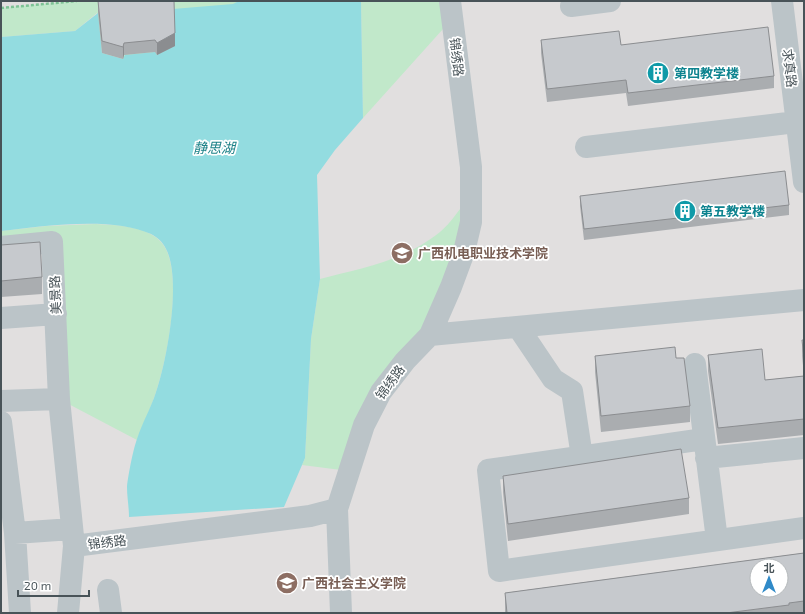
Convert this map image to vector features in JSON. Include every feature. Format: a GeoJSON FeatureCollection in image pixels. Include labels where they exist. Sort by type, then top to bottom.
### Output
{"type":"FeatureCollection","features":[{"type":"Feature","properties":{"kind":"lane","name":"锦绣路"},"geometry":{"type":"LineString","coordinates":[[15,533],[73,538],[310,516],[337,509],[364,425],[381,392],[405,361],[430,335],[459,266],[471,222],[471,167],[450,1]]}},
{"type":"Feature","properties":{"kind":"lane"},"geometry":{"type":"LineString","coordinates":[[571,6],[610,1]]}},
{"type":"Feature","properties":{"kind":"lane","name":"求真路"},"geometry":{"type":"LineString","coordinates":[[782,1],[804,182]]}},
{"type":"Feature","properties":{"kind":"lane"},"geometry":{"type":"LineString","coordinates":[[586,147],[796,122]]}},
{"type":"Feature","properties":{"kind":"lane","name":"美景路"},"geometry":{"type":"LineString","coordinates":[[1,247],[52,242],[59,399],[73,538],[68,613]]}},
{"type":"Feature","properties":{"kind":"lane"},"geometry":{"type":"LineString","coordinates":[[430,335],[804,300]]}},
{"type":"Feature","properties":{"kind":"lane"},"geometry":{"type":"LineString","coordinates":[[1,318],[56,314]]}},
{"type":"Feature","properties":{"kind":"lane"},"geometry":{"type":"LineString","coordinates":[[518,327],[553,379],[572,391],[582,457]]}},
{"type":"Feature","properties":{"kind":"lane"},"geometry":{"type":"LineString","coordinates":[[694,364],[717,540]]}},
{"type":"Feature","properties":{"kind":"lane"},"geometry":{"type":"LineString","coordinates":[[1,400],[59,399]]}},
{"type":"Feature","properties":{"kind":"lane"},"geometry":{"type":"LineString","coordinates":[[1,422],[6,512],[15,533],[20,613]]}},
{"type":"Feature","properties":{"kind":"lane"},"geometry":{"type":"LineString","coordinates":[[804,448],[705,449],[582,457],[488,470],[499,571],[804,528]]}},
{"type":"Feature","properties":{"kind":"lane"},"geometry":{"type":"LineString","coordinates":[[337,509],[341,613]]}},
{"type":"Feature","properties":{"kind":"lane"},"geometry":{"type":"LineString","coordinates":[[108,590],[111,613]]}},
{"type":"Feature","properties":{"kind":"path"},"geometry":{"type":"LineString","coordinates":[[1,8],[77,1]]}},
{"type":"Feature","properties":{"kind":"shaded area","name":"广西机电职业技术学院"},"geometry":{"type":"Polygon","coordinates":[[[1,1],[804,1],[804,613],[1,613],[1,1]]]}},
{"type":"Feature","properties":{"kind":"green space"},"geometry":{"type":"Polygon","coordinates":[[[77,1],[239,1],[175,46],[157,55],[123,59],[102,53],[97,13],[75,31],[1,37],[1,8],[77,1]]]}},
{"type":"Feature","properties":{"kind":"green space"},"geometry":{"type":"Polygon","coordinates":[[[361,1],[450,1],[452,19],[363,118],[361,1]]]}},
{"type":"Feature","properties":{"kind":"green space"},"geometry":{"type":"Polygon","coordinates":[[[471,194],[464,252],[405,361],[349,471],[302,465],[305,458],[311,339],[320,279],[367,267],[397,257],[412,250],[444,229],[471,194]]]}},
{"type":"Feature","properties":{"kind":"green space"},"geometry":{"type":"Polygon","coordinates":[[[96,224],[130,227],[147,232],[154,236],[160,241],[168,253],[172,271],[172,314],[165,358],[154,398],[137,440],[59,399],[52,242],[1,247],[1,231],[46,226],[96,224]]]}},
{"type":"Feature","properties":{"kind":"water","name":"静思湖"},"geometry":{"type":"Polygon","coordinates":[[[239,1],[361,1],[363,118],[335,150],[317,175],[320,279],[311,339],[305,458],[284,507],[129,517],[127,487],[132,456],[139,433],[156,392],[168,341],[173,299],[171,262],[166,249],[160,240],[151,234],[135,228],[117,225],[77,224],[1,231],[1,37],[75,31],[98,13],[102,53],[123,59],[125,55],[155,52],[157,55],[173,9],[233,4],[239,1]]]}},
{"type":"Feature","properties":{"kind":"building"},"geometry":{"type":"Polygon","coordinates":[[[98,1],[174,1],[175,33],[157,43],[155,40],[124,43],[123,47],[102,41],[98,1]]]}},
{"type":"Feature","properties":{"kind":"building","name":"第四教学楼"},"geometry":{"type":"Polygon","coordinates":[[[768,27],[774,76],[628,93],[626,80],[547,89],[541,40],[619,31],[621,45],[768,27]]]}},
{"type":"Feature","properties":{"kind":"building","name":"第五教学楼"},"geometry":{"type":"Polygon","coordinates":[[[785,171],[789,205],[584,229],[580,196],[785,171]]]}},
{"type":"Feature","properties":{"kind":"building"},"geometry":{"type":"Polygon","coordinates":[[[40,242],[42,277],[1,281],[1,245],[40,242]]]}},
{"type":"Feature","properties":{"kind":"building"},"geometry":{"type":"Polygon","coordinates":[[[802,340],[804,340],[804,359],[802,340]]]}},
{"type":"Feature","properties":{"kind":"building"},"geometry":{"type":"Polygon","coordinates":[[[675,347],[676,358],[684,358],[690,406],[601,416],[595,356],[675,347]]]}},
{"type":"Feature","properties":{"kind":"building"},"geometry":{"type":"Polygon","coordinates":[[[762,349],[765,380],[804,376],[804,419],[718,428],[708,355],[762,349]]]}},
{"type":"Feature","properties":{"kind":"building"},"geometry":{"type":"Polygon","coordinates":[[[681,449],[689,498],[508,524],[503,476],[681,449]]]}},
{"type":"Feature","properties":{"kind":"building"},"geometry":{"type":"Polygon","coordinates":[[[804,553],[804,601],[789,603],[789,605],[726,613],[507,613],[505,593],[749,560],[749,598],[789,598],[789,558],[767,558],[804,553]]]}},
{"type":"Feature","properties":{"kind":"place","name":"第四教学楼"},"geometry":{"type":"Point","coordinates":[658,73]}},
{"type":"Feature","properties":{"kind":"place","name":"第五教学楼"},"geometry":{"type":"Point","coordinates":[685,211]}},
{"type":"Feature","properties":{"kind":"place","name":"广西机电职业技术学院"},"geometry":{"type":"Point","coordinates":[402,253]}},
{"type":"Feature","properties":{"kind":"place","name":"广西社会主义学院"},"geometry":{"type":"Point","coordinates":[287,583]}}]}
